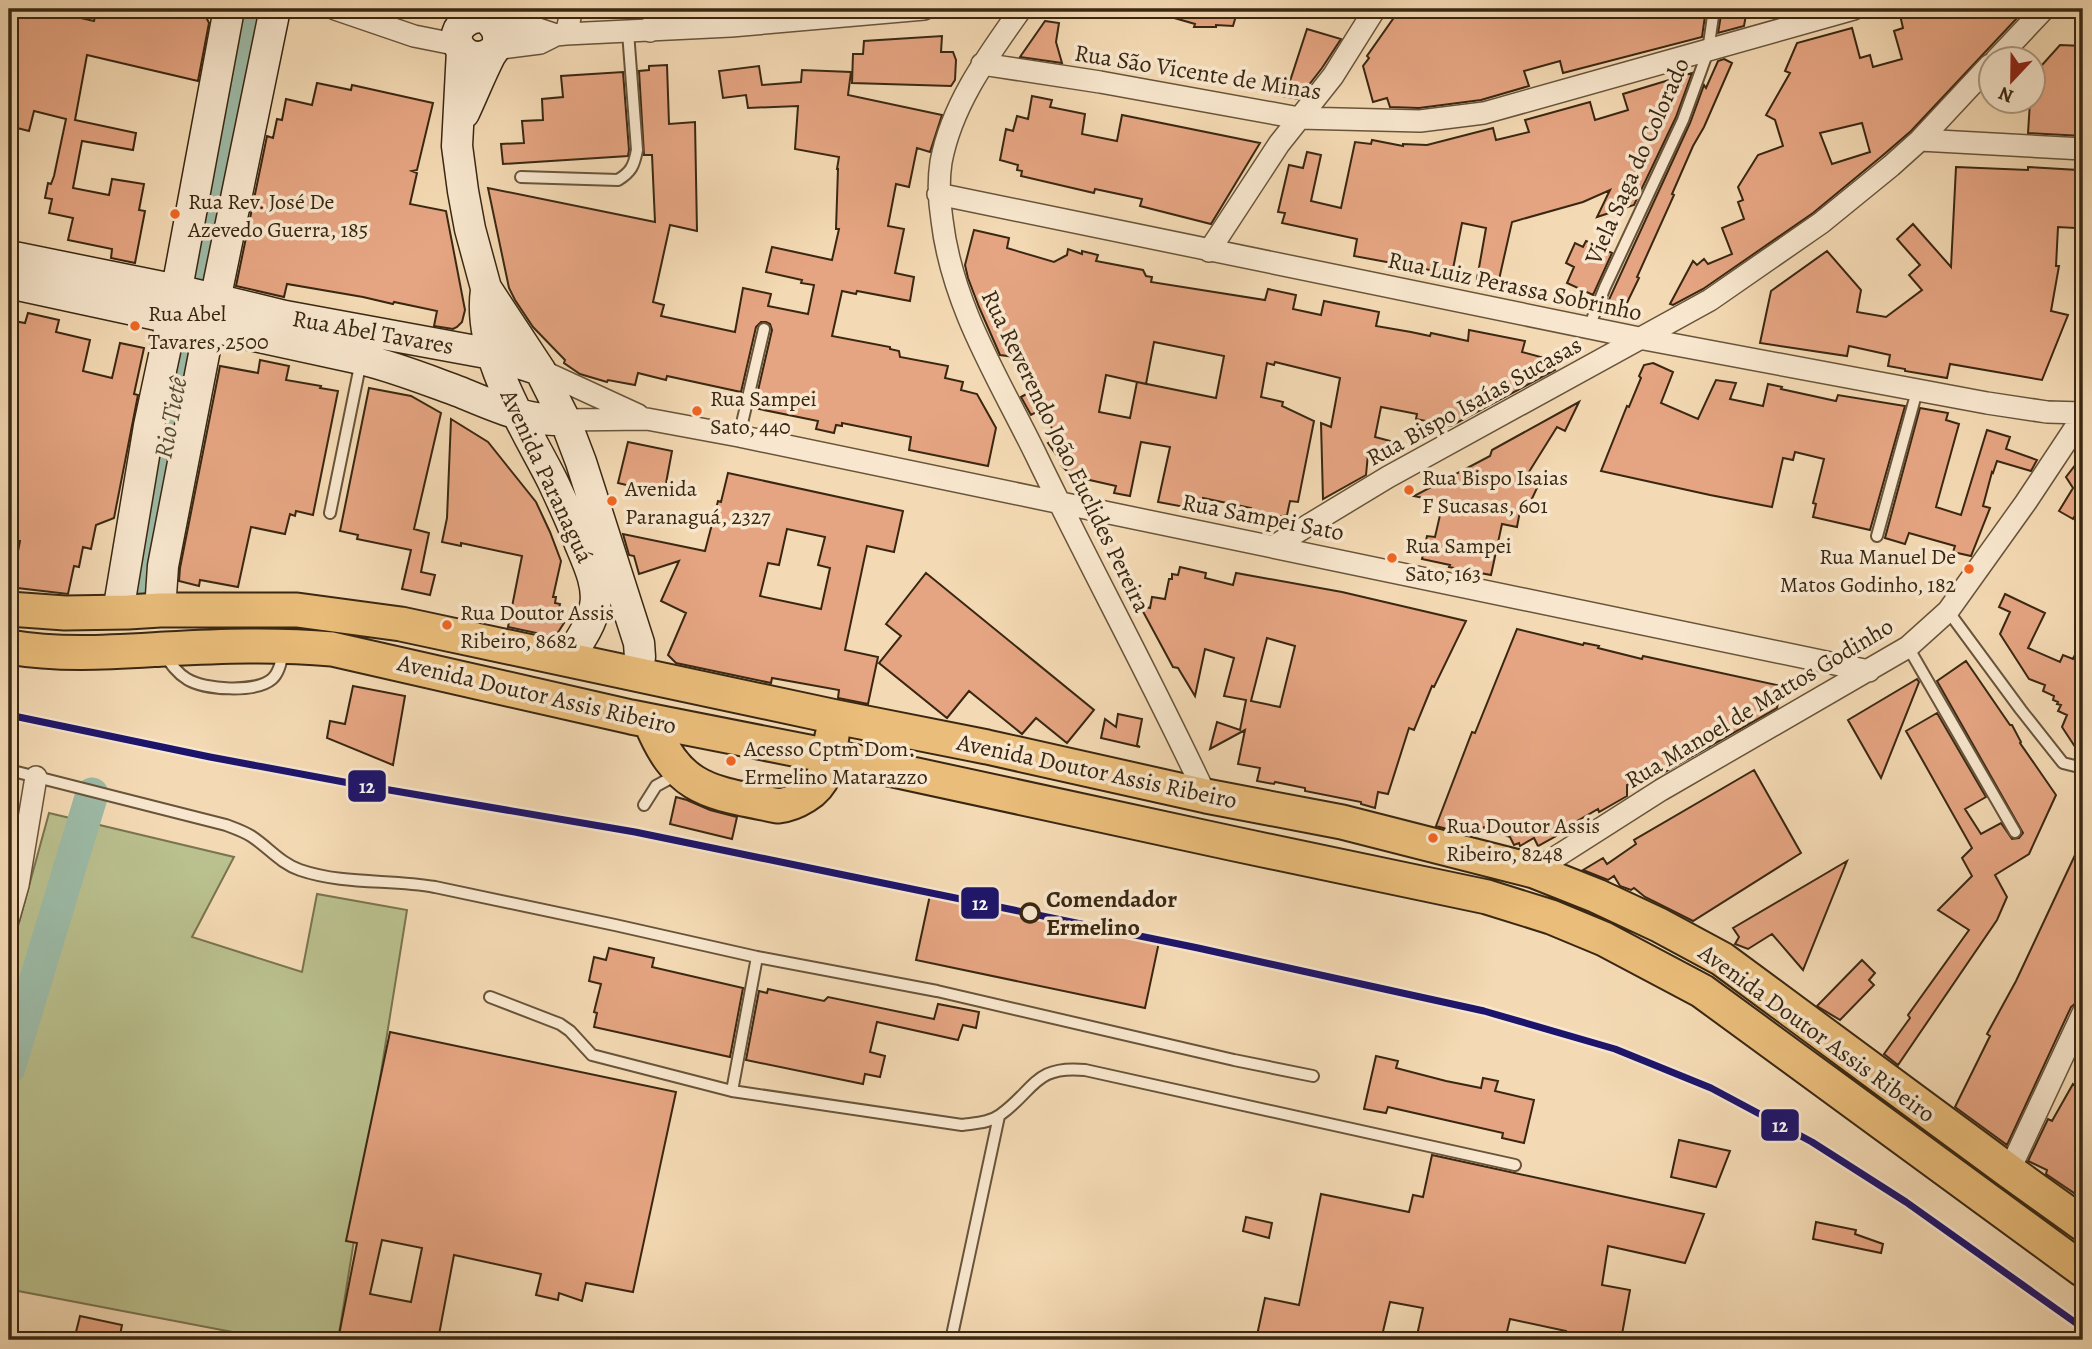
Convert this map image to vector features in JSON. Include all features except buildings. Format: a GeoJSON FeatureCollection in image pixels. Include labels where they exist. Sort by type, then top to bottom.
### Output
{"type":"FeatureCollection","features":[{"type":"Feature","properties":{"kind":"main road","name":"Avenida Doutor Assis Ribeiro"},"geometry":{"type":"LineString","coordinates":[[9,609],[65,613],[298,610],[401,624],[987,747],[1206,796],[1342,822],[1534,871],[1659,925],[1722,960],[2083,1224]]}},
{"type":"Feature","properties":{"kind":"main road"},"geometry":{"type":"LineString","coordinates":[[9,647],[57,652],[119,652],[118,612]]}},
{"type":"Feature","properties":{"kind":"main road","name":"Avenida Doutor Assis Ribeiro"},"geometry":{"type":"LineString","coordinates":[[119,652],[242,645],[332,649],[566,703],[829,756],[1487,897],[1551,917],[1604,939],[1702,991],[2083,1270]]}},
{"type":"Feature","properties":{"kind":"main road"},"geometry":{"type":"LineString","coordinates":[[566,703],[612,688],[635,673]]}},
{"type":"Feature","properties":{"kind":"main road"},"geometry":{"type":"LineString","coordinates":[[650,721],[663,748],[680,773],[700,786],[758,802],[786,805],[817,788],[827,772],[836,717]]}},
{"type":"Feature","properties":{"kind":"street"},"geometry":{"type":"LineString","coordinates":[[160,610],[229,9]]}},
{"type":"Feature","properties":{"kind":"street"},"geometry":{"type":"LineString","coordinates":[[118,612],[145,452],[194,308],[275,9]]}},
{"type":"Feature","properties":{"kind":"street"},"geometry":{"type":"LineString","coordinates":[[335,9],[390,22],[480,31],[540,43],[561,35],[650,31],[735,17],[925,9]]}},
{"type":"Feature","properties":{"kind":"street"},"geometry":{"type":"LineString","coordinates":[[561,35],[572,9]]}},
{"type":"Feature","properties":{"kind":"street"},"geometry":{"type":"LineString","coordinates":[[650,31],[659,9]]}},
{"type":"Feature","properties":{"kind":"street","name":"Rua Reverendo João Euclides Pereira"},"geometry":{"type":"LineString","coordinates":[[1021,9],[982,64],[965,93],[950,128],[941,163],[939,194],[944,242],[950,267],[976,337],[1170,719],[1206,796]]}},
{"type":"Feature","properties":{"kind":"street"},"geometry":{"type":"LineString","coordinates":[[1209,251],[1279,144],[1333,76],[1375,9]]}},
{"type":"Feature","properties":{"kind":"street","name":"Rua São Vicente de Minas"},"geometry":{"type":"LineString","coordinates":[[982,64],[1299,118],[1420,121],[1484,113],[1854,9]]}},
{"type":"Feature","properties":{"kind":"street"},"geometry":{"type":"LineString","coordinates":[[2009,46],[2044,9]]}},
{"type":"Feature","properties":{"kind":"street","name":"Avenida Paranaguá"},"geometry":{"type":"LineString","coordinates":[[480,31],[459,123],[457,146],[470,229],[486,288],[540,370],[581,462],[639,643],[640,657],[635,673]]}},
{"type":"Feature","properties":{"kind":"street","name":"Rua Bispo Isaías Sucasas"},"geometry":{"type":"LineString","coordinates":[[1275,546],[1388,477],[1710,300],[1821,223],[1891,166],[1920,140],[1976,80]]}},
{"type":"Feature","properties":{"kind":"street"},"geometry":{"type":"LineString","coordinates":[[1920,140],[2083,149]]}},
{"type":"Feature","properties":{"kind":"street","name":"Rua Luiz Perassa Sobrinho"},"geometry":{"type":"LineString","coordinates":[[939,194],[1639,338],[1917,391],[2047,412],[2083,415]]}},
{"type":"Feature","properties":{"kind":"street","name":"Rua Abel Tavares"},"geometry":{"type":"LineString","coordinates":[[9,256],[399,368],[518,415],[565,421]]}},
{"type":"Feature","properties":{"kind":"street","name":"Rua Abel Tavares"},"geometry":{"type":"LineString","coordinates":[[9,283],[298,319],[492,354],[540,370]]}},
{"type":"Feature","properties":{"kind":"street","name":"Avenida Paranaguá"},"geometry":{"type":"LineString","coordinates":[[486,288],[484,308],[492,354],[518,415],[569,516],[593,579],[595,606],[589,623],[568,659]]}},
{"type":"Feature","properties":{"kind":"street"},"geometry":{"type":"LineString","coordinates":[[399,368],[401,338]]}},
{"type":"Feature","properties":{"kind":"street","name":"Rua Sampei Sato"},"geometry":{"type":"LineString","coordinates":[[540,370],[647,419]]}},
{"type":"Feature","properties":{"kind":"street","name":"Rua Manoel de Mattos Godinho"},"geometry":{"type":"LineString","coordinates":[[1534,871],[1661,790],[1908,647],[1948,611],[2026,502],[2083,415]]}},
{"type":"Feature","properties":{"kind":"street","name":"Rua Sampei Sato"},"geometry":{"type":"LineString","coordinates":[[565,421],[647,419],[740,436],[1869,671]]}},
{"type":"Feature","properties":{"kind":"street"},"geometry":{"type":"LineString","coordinates":[[9,917],[19,886],[36,777]]}},
{"type":"Feature","properties":{"kind":"street"},"geometry":{"type":"LineString","coordinates":[[2009,1171],[2083,1013]]}},
{"type":"Feature","properties":{"kind":"lane","name":"Viela Saga do Colorado"},"geometry":{"type":"LineString","coordinates":[[1589,327],[1610,275],[1683,120],[1708,51],[1714,9]]}},
{"type":"Feature","properties":{"kind":"lane"},"geometry":{"type":"LineString","coordinates":[[521,177],[618,180],[630,173],[637,150],[628,32]]}},
{"type":"Feature","properties":{"kind":"lane"},"geometry":{"type":"LineString","coordinates":[[740,436],[764,330]]}},
{"type":"Feature","properties":{"kind":"lane"},"geometry":{"type":"LineString","coordinates":[[330,513],[361,359]]}},
{"type":"Feature","properties":{"kind":"lane"},"geometry":{"type":"LineString","coordinates":[[1877,536],[1917,391]]}},
{"type":"Feature","properties":{"kind":"lane"},"geometry":{"type":"LineString","coordinates":[[1948,611],[2063,763],[2083,768]]}},
{"type":"Feature","properties":{"kind":"lane"},"geometry":{"type":"LineString","coordinates":[[1908,647],[2015,832]]}},
{"type":"Feature","properties":{"kind":"lane"},"geometry":{"type":"LineString","coordinates":[[9,770],[226,825],[251,836],[291,866],[314,874],[435,887],[757,957],[937,991],[1313,1076]]}},
{"type":"Feature","properties":{"kind":"lane"},"geometry":{"type":"LineString","coordinates":[[644,805],[656,786],[680,773]]}},
{"type":"Feature","properties":{"kind":"lane"},"geometry":{"type":"LineString","coordinates":[[732,1091],[757,957]]}},
{"type":"Feature","properties":{"kind":"lane"},"geometry":{"type":"LineString","coordinates":[[490,997],[560,1024],[592,1055],[732,1091],[962,1125],[999,1116],[1041,1077],[1055,1070],[1068,1068],[1515,1165]]}},
{"type":"Feature","properties":{"kind":"lane"},"geometry":{"type":"LineString","coordinates":[[951,1340],[999,1116]]}},
{"type":"Feature","properties":{"kind":"green space"},"geometry":{"type":"Polygon","coordinates":[[[522,9],[556,9],[550,17],[533,21],[522,9]]]}},
{"type":"Feature","properties":{"kind":"green space"},"geometry":{"type":"Polygon","coordinates":[[[49,813],[234,857],[192,937],[302,972],[317,894],[407,910],[338,1340],[274,1340],[18,1291],[14,1340],[9,1340],[9,959],[49,813]]]}},
{"type":"Feature","properties":{"kind":"waterway","name":"Rio Tietê"},"geometry":{"type":"LineString","coordinates":[[139,579],[247,9]]}},
{"type":"Feature","properties":{"kind":"waterway","name":"Rio Tietê"},"geometry":{"type":"LineString","coordinates":[[9,1068],[92,794]]}},
{"type":"Feature","properties":{"kind":"transit line","name":"12"},"geometry":{"type":"LineString","coordinates":[[9,715],[210,757],[635,832],[1198,948],[1484,1011],[1615,1049],[1711,1088],[1812,1142],[1906,1202],[2083,1328]]}},
{"type":"Feature","properties":{"kind":"place","name":"Rua Rev. José De Azevedo Guerra, 185"},"geometry":{"type":"Point","coordinates":[175,214]}},
{"type":"Feature","properties":{"kind":"place","name":"Rua Abel Tavares, 2500"},"geometry":{"type":"Point","coordinates":[135,326]}},
{"type":"Feature","properties":{"kind":"place","name":"Rua Sampei Sato, 440"},"geometry":{"type":"Point","coordinates":[697,411]}},
{"type":"Feature","properties":{"kind":"place","name":"Rua Bispo Isaias F Sucasas, 601"},"geometry":{"type":"Point","coordinates":[1409,490]}},
{"type":"Feature","properties":{"kind":"place","name":"Avenida Paranaguá, 2327"},"geometry":{"type":"Point","coordinates":[612,501]}},
{"type":"Feature","properties":{"kind":"place","name":"Rua Sampei Sato, 163"},"geometry":{"type":"Point","coordinates":[1392,558]}},
{"type":"Feature","properties":{"kind":"place","name":"Rua Manuel De Matos Godinho, 182"},"geometry":{"type":"Point","coordinates":[1969,569]}},
{"type":"Feature","properties":{"kind":"place","name":"Rua Doutor Assis Ribeiro, 8682"},"geometry":{"type":"Point","coordinates":[447,625]}},
{"type":"Feature","properties":{"kind":"place","name":"Acesso Cptm Dom. Ermelino Matarazzo"},"geometry":{"type":"Point","coordinates":[731,761]}},
{"type":"Feature","properties":{"kind":"place","name":"Rua Doutor Assis Ribeiro, 8248"},"geometry":{"type":"Point","coordinates":[1433,838]}},
{"type":"Feature","properties":{"kind":"place","name":"Comendador Ermelino"},"geometry":{"type":"Point","coordinates":[1030,913]}}]}
